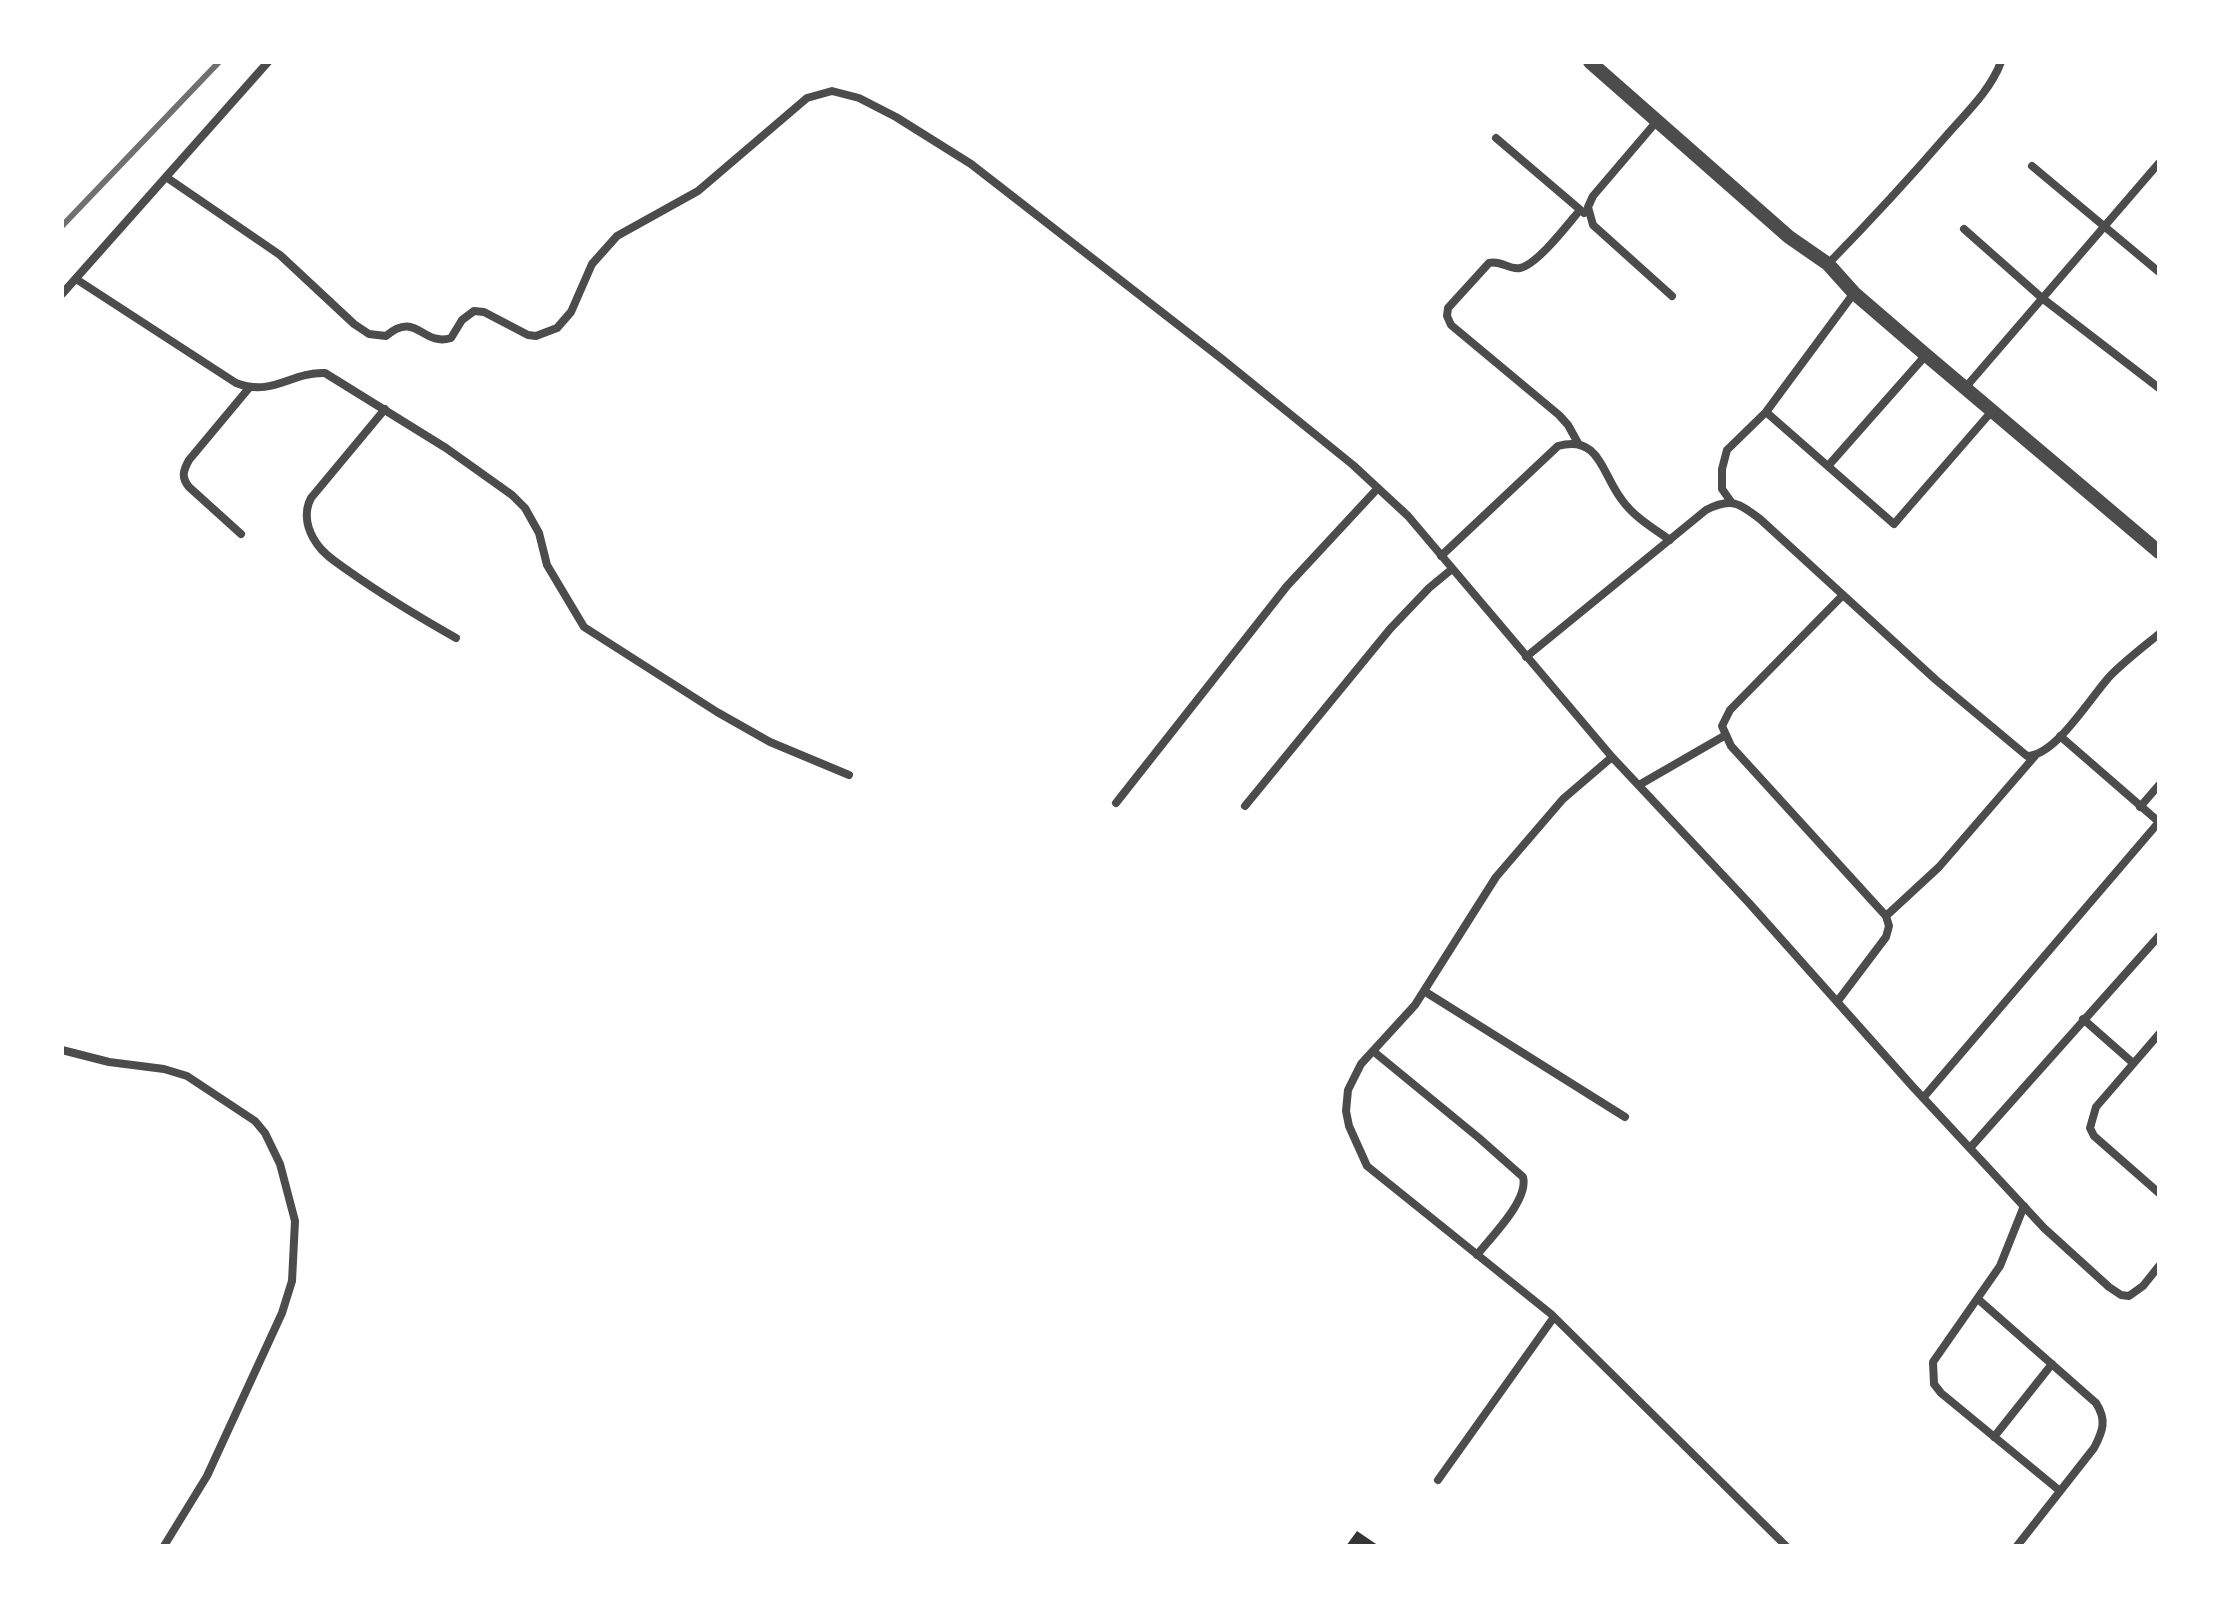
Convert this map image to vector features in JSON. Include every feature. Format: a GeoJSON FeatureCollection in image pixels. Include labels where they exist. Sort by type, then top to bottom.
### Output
{"type":"FeatureCollection","features":[{"type":"Feature","properties":{"kind":"street"},"geometry":{"type":"LineString","coordinates":[[62,294],[268,62]]}},
{"type":"Feature","properties":{"kind":"street"},"geometry":{"type":"LineString","coordinates":[[1590,62],[1789,237],[1828,264],[1854,293],[2159,552]]}},
{"type":"Feature","properties":{"kind":"street"},"geometry":{"type":"LineString","coordinates":[[1828,264],[1886,205],[1979,99],[1994,80],[2001,62]]}},
{"type":"Feature","properties":{"kind":"street"},"geometry":{"type":"LineString","coordinates":[[166,177],[280,255],[354,324],[369,334],[386,336],[404,325],[443,341],[451,338],[467,314],[474,311],[484,312],[528,335],[536,336],[557,328],[571,312],[592,264],[617,236],[698,191],[807,98],[832,91],[859,98],[896,117],[971,164],[1222,359],[1408,516],[1612,757],[1923,1098],[2077,1259],[2121,1295],[2129,1296],[2137,1292],[2159,1266]]}},
{"type":"Feature","properties":{"kind":"street"},"geometry":{"type":"LineString","coordinates":[[1657,121],[1593,196],[1588,207],[1593,225],[1672,296]]}},
{"type":"Feature","properties":{"kind":"street"},"geometry":{"type":"LineString","coordinates":[[1496,138],[1589,217]]}},
{"type":"Feature","properties":{"kind":"street"},"geometry":{"type":"LineString","coordinates":[[1965,388],[2159,163]]}},
{"type":"Feature","properties":{"kind":"street"},"geometry":{"type":"LineString","coordinates":[[2032,166],[2159,272]]}},
{"type":"Feature","properties":{"kind":"street"},"geometry":{"type":"LineString","coordinates":[[1578,443],[1559,415],[1451,325],[1447,316],[1448,308],[1489,263],[1498,261],[1513,268],[1528,264],[1580,210]]}},
{"type":"Feature","properties":{"kind":"street"},"geometry":{"type":"LineString","coordinates":[[1964,229],[2042,298],[2159,388]]}},
{"type":"Feature","properties":{"kind":"street"},"geometry":{"type":"LineString","coordinates":[[76,279],[236,383],[249,388],[270,388],[307,374],[325,373],[446,448],[512,495],[525,508],[539,533],[547,565],[584,627],[770,742],[849,775]]}},
{"type":"Feature","properties":{"kind":"street"},"geometry":{"type":"LineString","coordinates":[[1732,503],[1722,489],[1722,469],[1727,450],[1766,412],[1854,293]]}},
{"type":"Feature","properties":{"kind":"street"},"geometry":{"type":"LineString","coordinates":[[1828,466],[1926,355]]}},
{"type":"Feature","properties":{"kind":"street"},"geometry":{"type":"LineString","coordinates":[[241,534],[189,487],[184,480],[184,470],[249,388]]}},
{"type":"Feature","properties":{"kind":"street"},"geometry":{"type":"LineString","coordinates":[[385,409],[311,498],[306,507],[310,532],[317,546],[328,556],[394,603],[456,638]]}},
{"type":"Feature","properties":{"kind":"street"},"geometry":{"type":"LineString","coordinates":[[1766,412],[1894,524],[1992,411]]}},
{"type":"Feature","properties":{"kind":"street"},"geometry":{"type":"LineString","coordinates":[[1441,556],[1558,446],[1578,443],[1587,447],[1602,464],[1614,489],[1632,511],[1670,540]]}},
{"type":"Feature","properties":{"kind":"street"},"geometry":{"type":"LineString","coordinates":[[1116,803],[1296,574],[1378,488]]}},
{"type":"Feature","properties":{"kind":"street"},"geometry":{"type":"LineString","coordinates":[[1526,657],[1706,510],[1721,502],[1732,503],[1743,506],[1760,519],[1936,680],[2017,749],[2027,756],[2035,756]]}},
{"type":"Feature","properties":{"kind":"street"},"geometry":{"type":"LineString","coordinates":[[1245,806],[1390,629],[1452,569]]}},
{"type":"Feature","properties":{"kind":"street"},"geometry":{"type":"LineString","coordinates":[[1837,1002],[1886,937],[1889,926],[1886,916],[1724,736],[1722,726],[1730,710],[1843,595]]}},
{"type":"Feature","properties":{"kind":"street"},"geometry":{"type":"LineString","coordinates":[[1886,916],[1939,867],[2035,756],[2060,736],[2111,675],[2159,634]]}},
{"type":"Feature","properties":{"kind":"street"},"geometry":{"type":"LineString","coordinates":[[1639,785],[1724,736]]}},
{"type":"Feature","properties":{"kind":"street"},"geometry":{"type":"LineString","coordinates":[[1923,1098],[2159,822],[2060,736]]}},
{"type":"Feature","properties":{"kind":"street"},"geometry":{"type":"LineString","coordinates":[[1612,757],[1563,799],[1496,877],[1415,1005],[1373,1051],[1351,1081],[1346,1111],[1349,1126],[1367,1166],[1554,1317],[1786,1546]]}},
{"type":"Feature","properties":{"kind":"street"},"geometry":{"type":"LineString","coordinates":[[2140,807],[2159,785]]}},
{"type":"Feature","properties":{"kind":"street"},"geometry":{"type":"LineString","coordinates":[[1970,1148],[2159,936]]}},
{"type":"Feature","properties":{"kind":"street"},"geometry":{"type":"LineString","coordinates":[[1424,991],[1625,1117]]}},
{"type":"Feature","properties":{"kind":"street"},"geometry":{"type":"LineString","coordinates":[[2083,1019],[2133,1063]]}},
{"type":"Feature","properties":{"kind":"street"},"geometry":{"type":"LineString","coordinates":[[2158,1037],[2096,1107],[2090,1128],[2094,1136],[2159,1193]]}},
{"type":"Feature","properties":{"kind":"street"},"geometry":{"type":"LineString","coordinates":[[62,1050],[187,1076],[255,1121],[265,1133],[280,1164],[295,1221],[292,1281],[282,1313],[207,1476],[164,1546]]}},
{"type":"Feature","properties":{"kind":"street"},"geometry":{"type":"LineString","coordinates":[[1373,1051],[1523,1177],[1522,1193],[1513,1209],[1477,1255]]}},
{"type":"Feature","properties":{"kind":"street"},"geometry":{"type":"LineString","coordinates":[[2024,1206],[2000,1266],[1933,1362],[1932,1371],[1934,1384],[1941,1393],[2060,1491]]}},
{"type":"Feature","properties":{"kind":"street"},"geometry":{"type":"LineString","coordinates":[[1979,1300],[2096,1403],[2103,1414],[2102,1432],[2094,1448],[2017,1546]]}},
{"type":"Feature","properties":{"kind":"street"},"geometry":{"type":"LineString","coordinates":[[1438,1480],[1554,1317]]}},
{"type":"Feature","properties":{"kind":"street"},"geometry":{"type":"LineString","coordinates":[[1994,1437],[2052,1364]]}},
{"type":"Feature","properties":{"kind":"building"},"geometry":{"type":"Polygon","coordinates":[[[1357,1531],[1379,1546],[1346,1546],[1357,1531]]]}},
{"type":"Feature","properties":{"kind":"railway"},"geometry":{"type":"LineString","coordinates":[[62,226],[219,62]]}}]}
